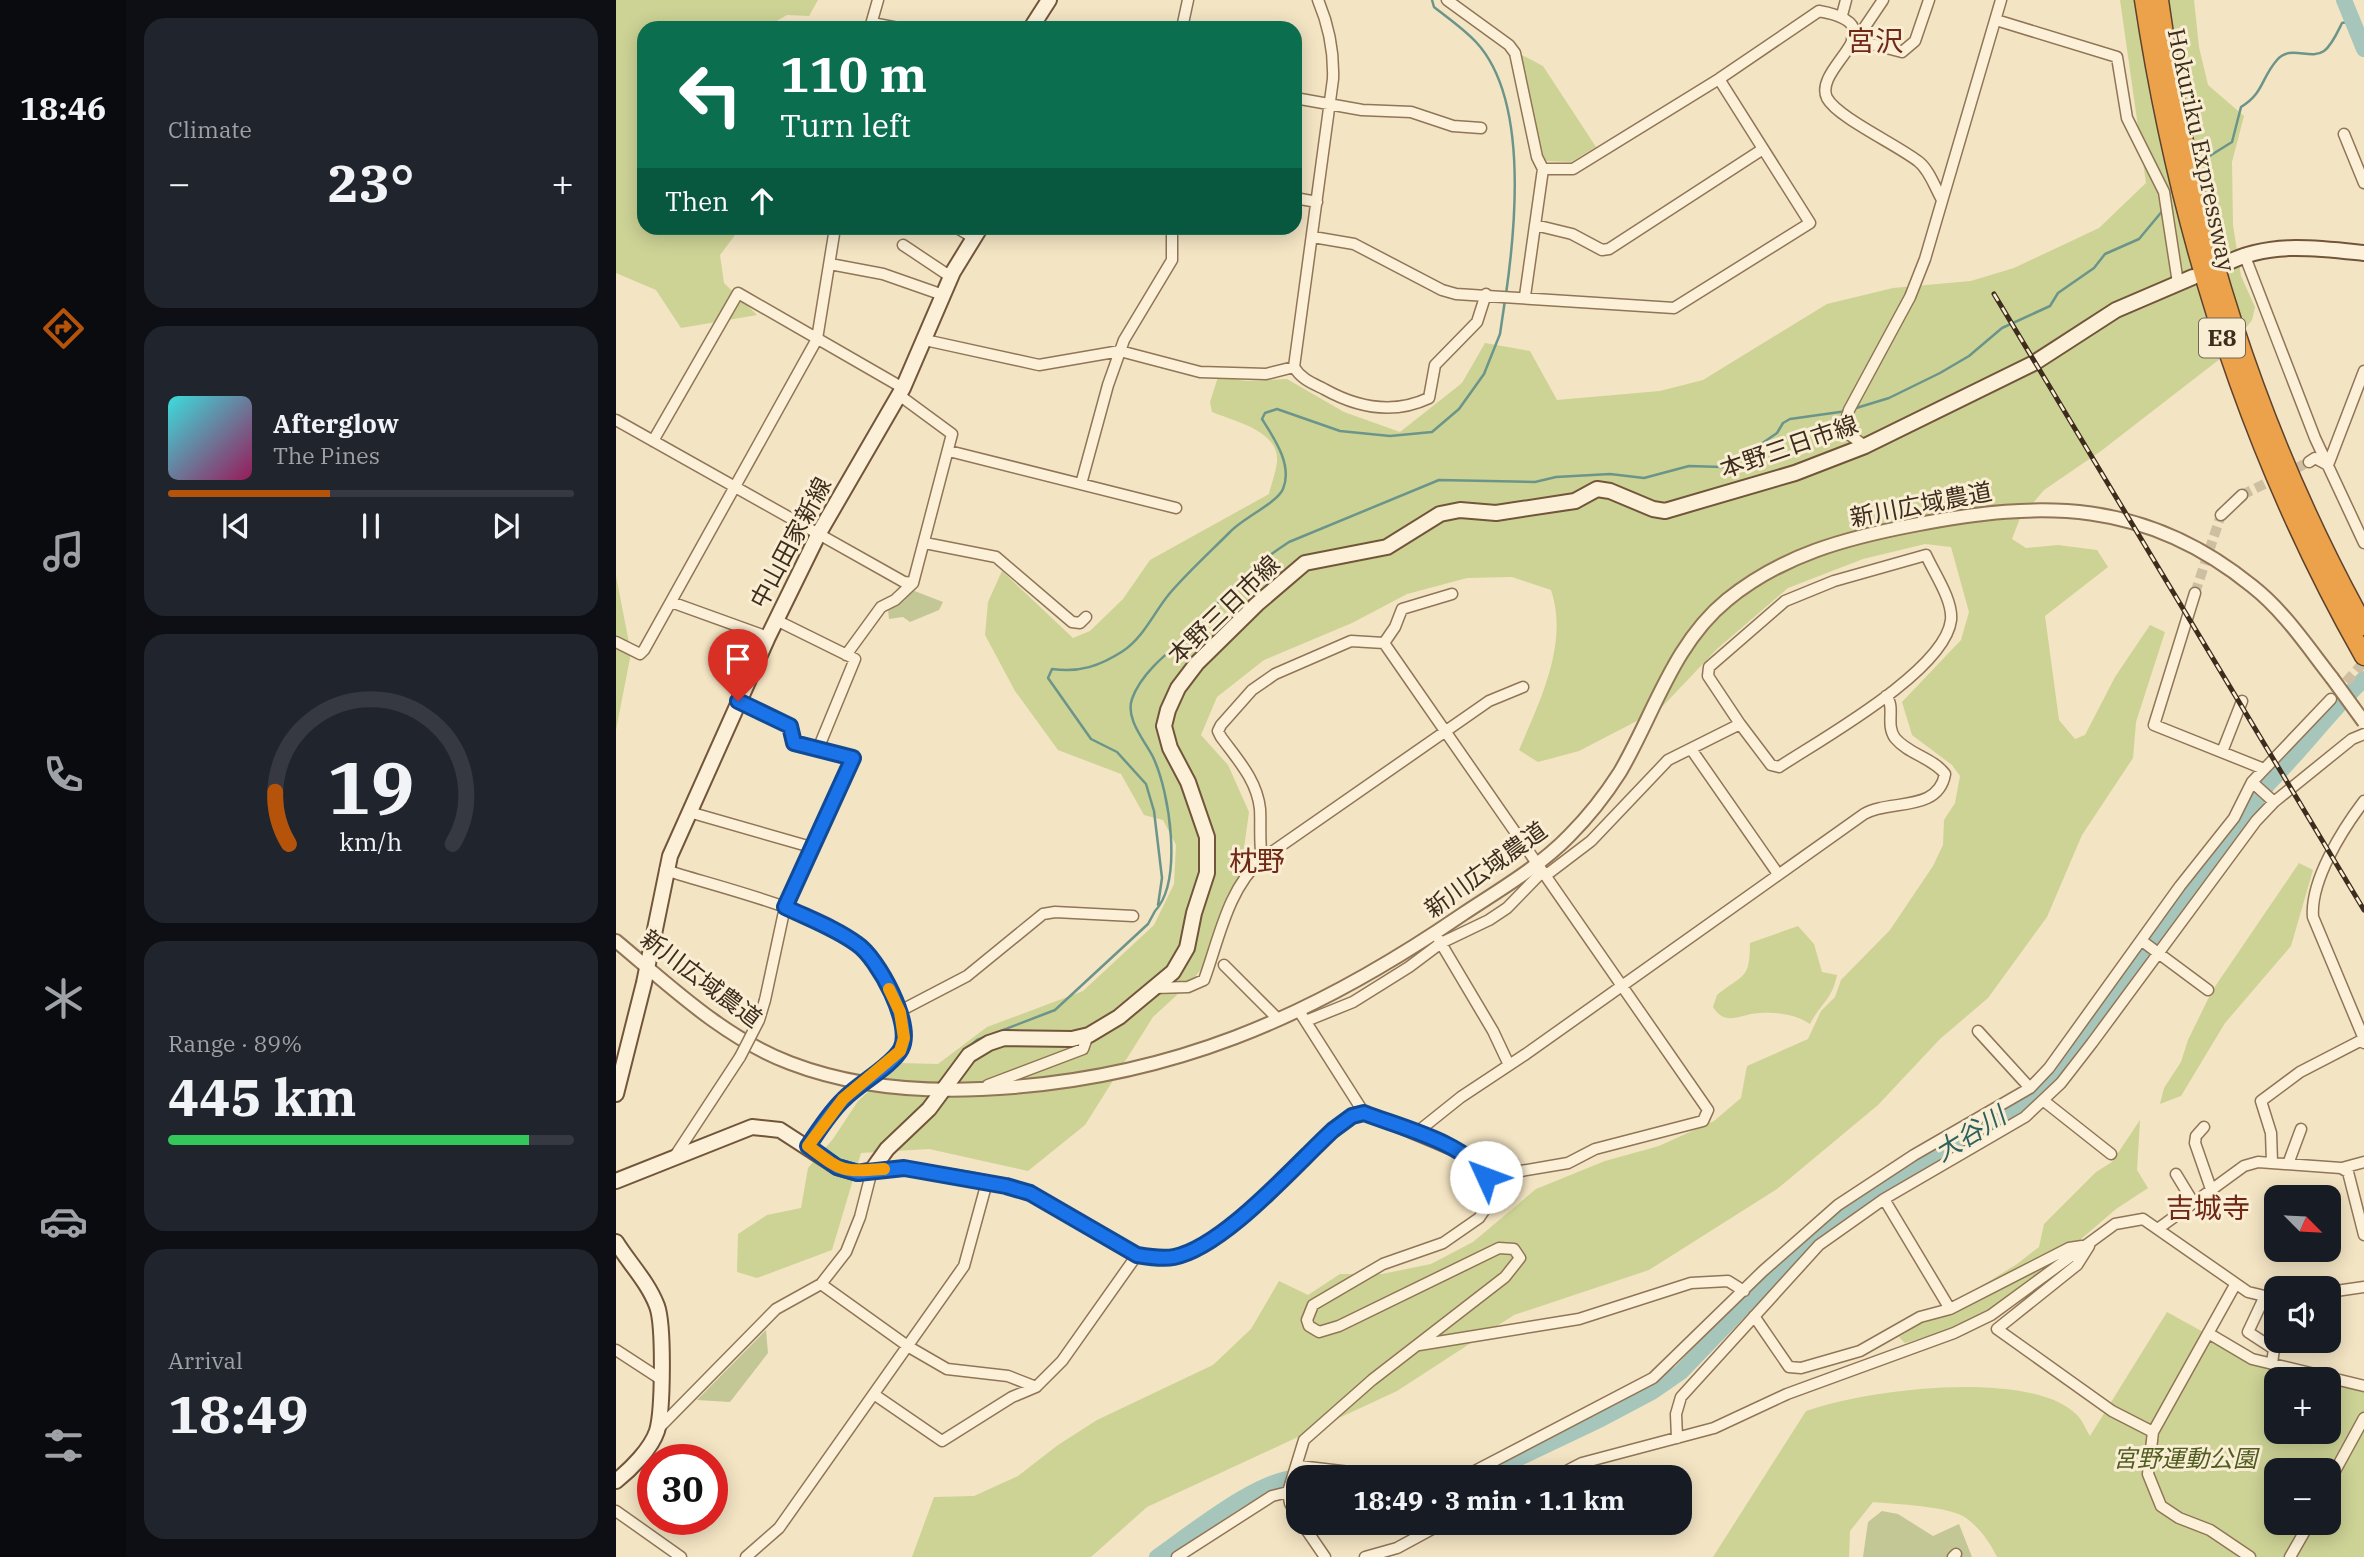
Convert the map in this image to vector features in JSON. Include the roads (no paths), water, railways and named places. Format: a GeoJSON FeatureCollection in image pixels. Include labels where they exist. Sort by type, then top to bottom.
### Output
{"type":"FeatureCollection","features":[{"type":"Feature","properties":{"kind":"highway","name":"Hokuriku Expressway"},"geometry":{"type":"LineString","coordinates":[[2144,0],[2155,74],[2185,212],[2225,347],[2280,489],[2364,656]]}},
{"type":"Feature","properties":{"kind":"highway","name":"Hokuriku Expressway"},"geometry":{"type":"LineString","coordinates":[[2159,0],[2170,71],[2199,209],[2244,355],[2293,482],[2364,626]]}},
{"type":"Feature","properties":{"kind":"main road"},"geometry":{"type":"LineString","coordinates":[[1036,21],[1049,0]]}},
{"type":"Feature","properties":{"kind":"main road","name":"中山田家新線"},"geometry":{"type":"LineString","coordinates":[[616,1094],[647,968],[665,870],[689,812],[738,701],[819,533],[901,391],[951,277],[976,235]]}},
{"type":"Feature","properties":{"kind":"main road"},"geometry":{"type":"LineString","coordinates":[[2225,264],[2244,254],[2273,248],[2312,247],[2364,253]]}},
{"type":"Feature","properties":{"kind":"main road","name":"本野三日市線"},"geometry":{"type":"LineString","coordinates":[[872,1170],[887,1149],[915,1125],[969,1055],[1004,1038],[1072,1039],[1087,1035],[1105,1027],[1173,972],[1187,948],[1194,913],[1207,873],[1208,837],[1188,782],[1170,748],[1164,726],[1168,710],[1178,688],[1197,663],[1257,604],[1305,563],[1387,547],[1440,514],[1460,510],[1496,513],[1575,501],[1597,489],[1665,511],[1795,472],[1865,446],[2034,363],[2116,310],[2193,277]]}},
{"type":"Feature","properties":{"kind":"main road"},"geometry":{"type":"LineString","coordinates":[[616,1181],[672,1160],[738,1130],[752,1127],[780,1130],[837,1167],[858,1173],[872,1170]]}},
{"type":"Feature","properties":{"kind":"main road"},"geometry":{"type":"LineString","coordinates":[[616,1242],[653,1296],[658,1310],[661,1337],[657,1430],[635,1462],[616,1481]]}},
{"type":"Feature","properties":{"kind":"street"},"geometry":{"type":"LineString","coordinates":[[872,21],[878,0]]}},
{"type":"Feature","properties":{"kind":"street"},"geometry":{"type":"LineString","coordinates":[[1184,21],[1188,0]]}},
{"type":"Feature","properties":{"kind":"street"},"geometry":{"type":"LineString","coordinates":[[1318,0],[1327,22],[1334,55],[1331,103],[1294,367],[1300,376],[1345,401],[1378,409],[1420,402],[1429,398],[1435,365],[1477,322],[1486,294]]}},
{"type":"Feature","properties":{"kind":"street"},"geometry":{"type":"LineString","coordinates":[[1447,0],[1509,45],[1515,53],[1537,157],[1543,169],[1525,296]]}},
{"type":"Feature","properties":{"kind":"street"},"geometry":{"type":"LineString","coordinates":[[1842,16],[1846,0]]}},
{"type":"Feature","properties":{"kind":"street"},"geometry":{"type":"LineString","coordinates":[[1883,0],[1829,77],[1825,88],[1828,99],[1843,114],[1922,164],[1941,198]]}},
{"type":"Feature","properties":{"kind":"street"},"geometry":{"type":"LineString","coordinates":[[1854,39],[1902,52],[1916,41],[1930,0]]}},
{"type":"Feature","properties":{"kind":"street"},"geometry":{"type":"LineString","coordinates":[[1865,446],[1843,430],[1849,410],[1910,297],[1925,258],[2001,0]]}},
{"type":"Feature","properties":{"kind":"street"},"geometry":{"type":"LineString","coordinates":[[1543,169],[1573,169],[1719,79],[1819,11],[1842,16],[1851,24],[1854,39]]}},
{"type":"Feature","properties":{"kind":"street"},"geometry":{"type":"LineString","coordinates":[[1996,20],[2117,57],[2127,118],[2164,192],[2178,283]]}},
{"type":"Feature","properties":{"kind":"street"},"geometry":{"type":"LineString","coordinates":[[1313,237],[1354,244],[1442,290],[1674,308],[1810,223],[1719,79]]}},
{"type":"Feature","properties":{"kind":"street"},"geometry":{"type":"LineString","coordinates":[[1302,99],[1362,110],[1411,111],[1453,126],[1481,128]]}},
{"type":"Feature","properties":{"kind":"street"},"geometry":{"type":"LineString","coordinates":[[2344,134],[2364,183]]}},
{"type":"Feature","properties":{"kind":"street"},"geometry":{"type":"LineString","coordinates":[[1535,225],[1572,234],[1602,250],[1609,249],[1763,149]]}},
{"type":"Feature","properties":{"kind":"street"},"geometry":{"type":"LineString","coordinates":[[1302,199],[1317,202]]}},
{"type":"Feature","properties":{"kind":"street"},"geometry":{"type":"LineString","coordinates":[[616,642],[640,654],[817,339],[834,235]]}},
{"type":"Feature","properties":{"kind":"street"},"geometry":{"type":"LineString","coordinates":[[1081,484],[1121,351],[1172,260],[1172,235]]}},
{"type":"Feature","properties":{"kind":"street"},"geometry":{"type":"LineString","coordinates":[[903,245],[951,277]]}},
{"type":"Feature","properties":{"kind":"street"},"geometry":{"type":"LineString","coordinates":[[2244,254],[2328,465],[2364,543]]}},
{"type":"Feature","properties":{"kind":"street"},"geometry":{"type":"LineString","coordinates":[[830,264],[883,274],[943,295]]}},
{"type":"Feature","properties":{"kind":"street"},"geometry":{"type":"LineString","coordinates":[[653,441],[738,293],[901,391],[952,434],[913,583],[881,607],[846,655]]}},
{"type":"Feature","properties":{"kind":"street"},"geometry":{"type":"LineString","coordinates":[[925,340],[1038,365],[1121,351],[1200,372],[1266,374],[1294,367]]}},
{"type":"Feature","properties":{"kind":"street"},"geometry":{"type":"LineString","coordinates":[[2328,465],[2364,371]]}},
{"type":"Feature","properties":{"kind":"street"},"geometry":{"type":"LineString","coordinates":[[616,421],[904,582],[913,583]]}},
{"type":"Feature","properties":{"kind":"street"},"geometry":{"type":"LineString","coordinates":[[949,451],[1176,508]]}},
{"type":"Feature","properties":{"kind":"street"},"geometry":{"type":"LineString","coordinates":[[2309,462],[2315,458],[2328,465]]}},
{"type":"Feature","properties":{"kind":"street"},"geometry":{"type":"LineString","coordinates":[[2221,515],[2242,495]]}},
{"type":"Feature","properties":{"kind":"street","name":"新川広域農道"},"geometry":{"type":"LineString","coordinates":[[616,941],[722,1027],[788,1062],[839,1077],[944,1090],[1027,1087],[1125,1072],[1233,1040],[1279,1020],[1303,1016],[1438,938],[1541,871],[1613,780],[1675,663],[1723,603],[1763,574],[1807,552],[1871,533],[1977,513],[2029,508],[2070,509],[2120,519],[2170,536],[2220,563],[2254,587],[2284,616],[2364,722]]}},
{"type":"Feature","properties":{"kind":"street"},"geometry":{"type":"LineString","coordinates":[[925,543],[996,557],[1072,622],[1080,623],[1086,617]]}},
{"type":"Feature","properties":{"kind":"street"},"geometry":{"type":"LineString","coordinates":[[1926,555],[1947,600],[1951,618],[1947,633],[1917,671],[1886,696],[1779,767],[1771,765],[1740,724],[1708,676],[1709,667],[1785,601],[1834,581],[1926,555]]}},
{"type":"Feature","properties":{"kind":"street"},"geometry":{"type":"LineString","coordinates":[[2195,593],[2154,725],[2264,769]]}},
{"type":"Feature","properties":{"kind":"street"},"geometry":{"type":"LineString","coordinates":[[1384,643],[1395,627],[1402,609],[1452,594]]}},
{"type":"Feature","properties":{"kind":"street"},"geometry":{"type":"LineString","coordinates":[[671,602],[768,637]]}},
{"type":"Feature","properties":{"kind":"street"},"geometry":{"type":"LineString","coordinates":[[776,620],[855,659],[818,749]]}},
{"type":"Feature","properties":{"kind":"street"},"geometry":{"type":"LineString","coordinates":[[1262,859],[1259,841],[1260,809],[1254,785],[1221,737],[1218,731],[1221,725],[1252,690],[1275,674],[1351,641],[1384,643]]}},
{"type":"Feature","properties":{"kind":"street"},"geometry":{"type":"LineString","coordinates":[[1384,643],[1708,1110],[1703,1121],[1595,1149],[1568,1163],[1486,1177]]}},
{"type":"Feature","properties":{"kind":"street"},"geometry":{"type":"LineString","coordinates":[[1155,988],[1188,987],[1204,980],[1236,890],[1249,871],[1262,859],[1489,701],[1523,687]]}},
{"type":"Feature","properties":{"kind":"street"},"geometry":{"type":"LineString","coordinates":[[1416,1133],[1451,1104],[1877,806],[1908,805],[1928,798],[1944,779],[1941,769],[1897,740],[1889,725],[1891,704],[1886,696]]}},
{"type":"Feature","properties":{"kind":"street"},"geometry":{"type":"LineString","coordinates":[[1486,1465],[1653,1378],[1838,1205],[1914,1155],[2030,1088],[2049,1068],[2234,818],[2252,782],[2331,699]]}},
{"type":"Feature","properties":{"kind":"street"},"geometry":{"type":"LineString","coordinates":[[672,1160],[740,1057],[760,1020],[785,907],[810,847],[853,758],[794,743],[790,726],[738,701]]}},
{"type":"Feature","properties":{"kind":"street"},"geometry":{"type":"LineString","coordinates":[[2222,752],[2242,701]]}},
{"type":"Feature","properties":{"kind":"street"},"geometry":{"type":"LineString","coordinates":[[1509,1065],[1493,1031],[1438,938],[1507,908],[1541,871],[1591,841],[1668,760],[1740,724]]}},
{"type":"Feature","properties":{"kind":"street"},"geometry":{"type":"LineString","coordinates":[[1677,1438],[1676,1414],[1681,1397],[1819,1245],[1884,1199],[2025,1117],[2044,1101],[2077,1063],[2256,821],[2274,802],[2352,739],[2364,734]]}},
{"type":"Feature","properties":{"kind":"street"},"geometry":{"type":"LineString","coordinates":[[1691,748],[1778,874]]}},
{"type":"Feature","properties":{"kind":"street"},"geometry":{"type":"LineString","coordinates":[[2252,782],[2274,802]]}},
{"type":"Feature","properties":{"kind":"street"},"geometry":{"type":"LineString","coordinates":[[2272,1163],[2271,1133],[2261,1101],[2300,1072],[2364,1041],[2313,917],[2312,898],[2339,837],[2364,801]]}},
{"type":"Feature","properties":{"kind":"street"},"geometry":{"type":"LineString","coordinates":[[689,812],[810,847]]}},
{"type":"Feature","properties":{"kind":"street"},"geometry":{"type":"LineString","coordinates":[[665,870],[785,907],[828,926],[860,946],[884,979],[900,1012],[904,1038],[900,1051],[843,1099],[808,1146]]}},
{"type":"Feature","properties":{"kind":"street"},"geometry":{"type":"LineString","coordinates":[[900,1012],[967,976],[1043,914],[1055,912],[1133,916]]}},
{"type":"Feature","properties":{"kind":"street"},"geometry":{"type":"LineString","coordinates":[[2142,941],[2208,990]]}},
{"type":"Feature","properties":{"kind":"street"},"geometry":{"type":"LineString","coordinates":[[1224,965],[1279,1020]]}},
{"type":"Feature","properties":{"kind":"street"},"geometry":{"type":"LineString","coordinates":[[1303,1016],[1364,1113]]}},
{"type":"Feature","properties":{"kind":"street"},"geometry":{"type":"LineString","coordinates":[[1978,1031],[2030,1088]]}},
{"type":"Feature","properties":{"kind":"street"},"geometry":{"type":"LineString","coordinates":[[978,1089],[1083,1049],[1087,1035]]}},
{"type":"Feature","properties":{"kind":"street"},"geometry":{"type":"LineString","coordinates":[[2044,1101],[2111,1154]]}},
{"type":"Feature","properties":{"kind":"street"},"geometry":{"type":"LineString","coordinates":[[657,1430],[776,1309],[821,1284],[846,1252],[860,1217],[872,1170],[904,1168],[987,1182],[1030,1193],[1137,1255],[1174,1257],[1219,1236],[1333,1130],[1352,1116],[1364,1113],[1471,1158],[1486,1177],[1490,1202],[1479,1218],[1443,1242],[1383,1265],[1313,1305],[1307,1320],[1309,1326],[1319,1332],[1339,1326],[1493,1251],[1514,1249],[1520,1258],[1506,1277],[1372,1380],[1304,1440],[1298,1465]]}},
{"type":"Feature","properties":{"kind":"street"},"geometry":{"type":"LineString","coordinates":[[2204,1127],[2196,1136],[2195,1143],[2211,1189]]}},
{"type":"Feature","properties":{"kind":"street"},"geometry":{"type":"LineString","coordinates":[[2288,1164],[2301,1129]]}},
{"type":"Feature","properties":{"kind":"street"},"geometry":{"type":"LineString","coordinates":[[2160,1228],[2244,1166],[2258,1162],[2341,1168],[2364,1162]]}},
{"type":"Feature","properties":{"kind":"street"},"geometry":{"type":"LineString","coordinates":[[2341,1168],[2347,1172],[2359,1199],[2364,1235]]}},
{"type":"Feature","properties":{"kind":"street"},"geometry":{"type":"LineString","coordinates":[[2176,1174],[2193,1202]]}},
{"type":"Feature","properties":{"kind":"street"},"geometry":{"type":"LineString","coordinates":[[746,1557],[779,1528],[964,1266],[987,1182]]}},
{"type":"Feature","properties":{"kind":"street"},"geometry":{"type":"LineString","coordinates":[[1884,1199],[1950,1309]]}},
{"type":"Feature","properties":{"kind":"street"},"geometry":{"type":"LineString","coordinates":[[1578,1465],[1714,1428],[1787,1394],[1954,1333],[1991,1315],[2115,1224],[2133,1219],[2143,1219],[2160,1228],[2235,1284],[2264,1298],[2248,1332],[2264,1342]]}},
{"type":"Feature","properties":{"kind":"street"},"geometry":{"type":"LineString","coordinates":[[1754,1316],[1789,1367],[1801,1368],[1860,1351],[1920,1317],[1950,1309],[2069,1248],[2089,1242]]}},
{"type":"Feature","properties":{"kind":"street"},"geometry":{"type":"LineString","coordinates":[[2089,1242],[2077,1265],[1997,1329],[2112,1411],[2153,1432]]}},
{"type":"Feature","properties":{"kind":"street"},"geometry":{"type":"LineString","coordinates":[[875,1395],[942,1441],[1012,1397],[1035,1387],[1062,1361],[1137,1255]]}},
{"type":"Feature","properties":{"kind":"street"},"geometry":{"type":"LineString","coordinates":[[1419,1345],[1579,1319],[1691,1283],[1728,1281],[1744,1292]]}},
{"type":"Feature","properties":{"kind":"street"},"geometry":{"type":"LineString","coordinates":[[821,1284],[909,1347],[947,1369],[1008,1376],[1035,1387]]}},
{"type":"Feature","properties":{"kind":"street"},"geometry":{"type":"LineString","coordinates":[[2235,1284],[2153,1432],[2148,1474],[2161,1506],[2179,1518],[2210,1530],[2250,1557]]}},
{"type":"Feature","properties":{"kind":"street"},"geometry":{"type":"LineString","coordinates":[[2341,1290],[2364,1287]]}},
{"type":"Feature","properties":{"kind":"street"},"geometry":{"type":"LineString","coordinates":[[2207,1333],[2252,1359],[2364,1386]]}},
{"type":"Feature","properties":{"kind":"street"},"geometry":{"type":"LineString","coordinates":[[616,1350],[660,1378]]}},
{"type":"Feature","properties":{"kind":"street"},"geometry":{"type":"LineString","coordinates":[[2272,1363],[2273,1353]]}},
{"type":"Feature","properties":{"kind":"street"},"geometry":{"type":"LineString","coordinates":[[2341,1460],[2364,1418]]}},
{"type":"Feature","properties":{"kind":"street"},"geometry":{"type":"LineString","coordinates":[[1177,1557],[1272,1496],[1286,1493]]}},
{"type":"Feature","properties":{"kind":"street"},"geometry":{"type":"LineString","coordinates":[[616,1511],[681,1557]]}},
{"type":"Feature","properties":{"kind":"street"},"geometry":{"type":"LineString","coordinates":[[1310,1535],[1325,1557]]}},
{"type":"Feature","properties":{"kind":"street"},"geometry":{"type":"LineString","coordinates":[[1365,1557],[1397,1548],[1421,1535]]}},
{"type":"Feature","properties":{"kind":"street"},"geometry":{"type":"LineString","coordinates":[[2290,1557],[2303,1535]]}},
{"type":"Feature","properties":{"kind":"waterway"},"geometry":{"type":"LineString","coordinates":[[1432,0],[1434,7],[1476,42],[1493,66],[1504,95],[1511,128],[1515,198],[1506,294]]}},
{"type":"Feature","properties":{"kind":"waterway","name":"大谷川"},"geometry":{"type":"LineString","coordinates":[[2344,0],[2364,49]]}},
{"type":"Feature","properties":{"kind":"waterway"},"geometry":{"type":"LineString","coordinates":[[2198,169],[2208,157],[2232,142],[2241,107],[2258,91],[2282,55],[2319,54],[2332,42],[2342,23],[2352,21]]}},
{"type":"Feature","properties":{"kind":"waterway"},"geometry":{"type":"LineString","coordinates":[[1853,409],[1889,398],[1940,373],[1969,356],[2002,328],[2050,306],[2058,293],[2094,268],[2105,254],[2139,239],[2164,209]]}},
{"type":"Feature","properties":{"kind":"waterway"},"geometry":{"type":"LineString","coordinates":[[1158,905],[1162,878],[1154,811],[1146,784],[1117,752],[1091,739],[1048,678],[1052,669],[1089,667],[1123,651],[1143,632],[1170,593],[1192,570],[1236,527],[1280,494],[1286,471],[1281,452],[1262,419],[1265,413],[1277,409],[1340,431],[1390,436],[1432,432],[1459,409],[1484,374],[1500,334],[1505,300]]}},
{"type":"Feature","properties":{"kind":"waterway"},"geometry":{"type":"LineString","coordinates":[[1155,911],[1164,897],[1169,879],[1171,836],[1159,773],[1133,722],[1132,699],[1151,669],[1196,629],[1233,587],[1270,555],[1289,542],[1439,480],[1535,482],[1556,477],[1610,474],[1644,478],[1689,466],[1722,467],[1738,460],[1777,433],[1783,423],[1790,419],[1847,411]]}},
{"type":"Feature","properties":{"kind":"waterway","name":"大谷川"},"geometry":{"type":"LineString","coordinates":[[1504,1465],[1601,1419],[1652,1392],[1681,1372],[1799,1249],[1843,1212],[2032,1096],[2059,1065],[2269,783],[2364,679]]}},
{"type":"Feature","properties":{"kind":"waterway"},"geometry":{"type":"LineString","coordinates":[[969,1047],[977,1040],[1055,1010],[1148,924],[1155,911]]}},
{"type":"Feature","properties":{"kind":"waterway","name":"大谷川"},"geometry":{"type":"LineString","coordinates":[[1157,1557],[1226,1508],[1265,1486],[1286,1480]]}},
{"type":"Feature","properties":{"kind":"tunnel"},"geometry":{"type":"LineString","coordinates":[[2242,495],[2309,462]]}},
{"type":"Feature","properties":{"kind":"tunnel"},"geometry":{"type":"LineString","coordinates":[[2195,593],[2221,515]]}},
{"type":"Feature","properties":{"kind":"tunnel"},"geometry":{"type":"LineString","coordinates":[[2336,693],[2364,662]]}},
{"type":"Feature","properties":{"kind":"railway"},"geometry":{"type":"LineString","coordinates":[[1994,294],[2364,910]]}},
{"type":"Feature","properties":{"kind":"district","name":"宮沢"},"geometry":{"type":"Point","coordinates":[1875,41]}},
{"type":"Feature","properties":{"kind":"district","name":"枕野"},"geometry":{"type":"Point","coordinates":[1257,861]}},
{"type":"Feature","properties":{"kind":"district","name":"吉城寺"},"geometry":{"type":"Point","coordinates":[2208,1208]}},
{"type":"Feature","properties":{"kind":"park label","name":"宮野運動公園"},"geometry":{"type":"Point","coordinates":[2185,1459]}}]}
